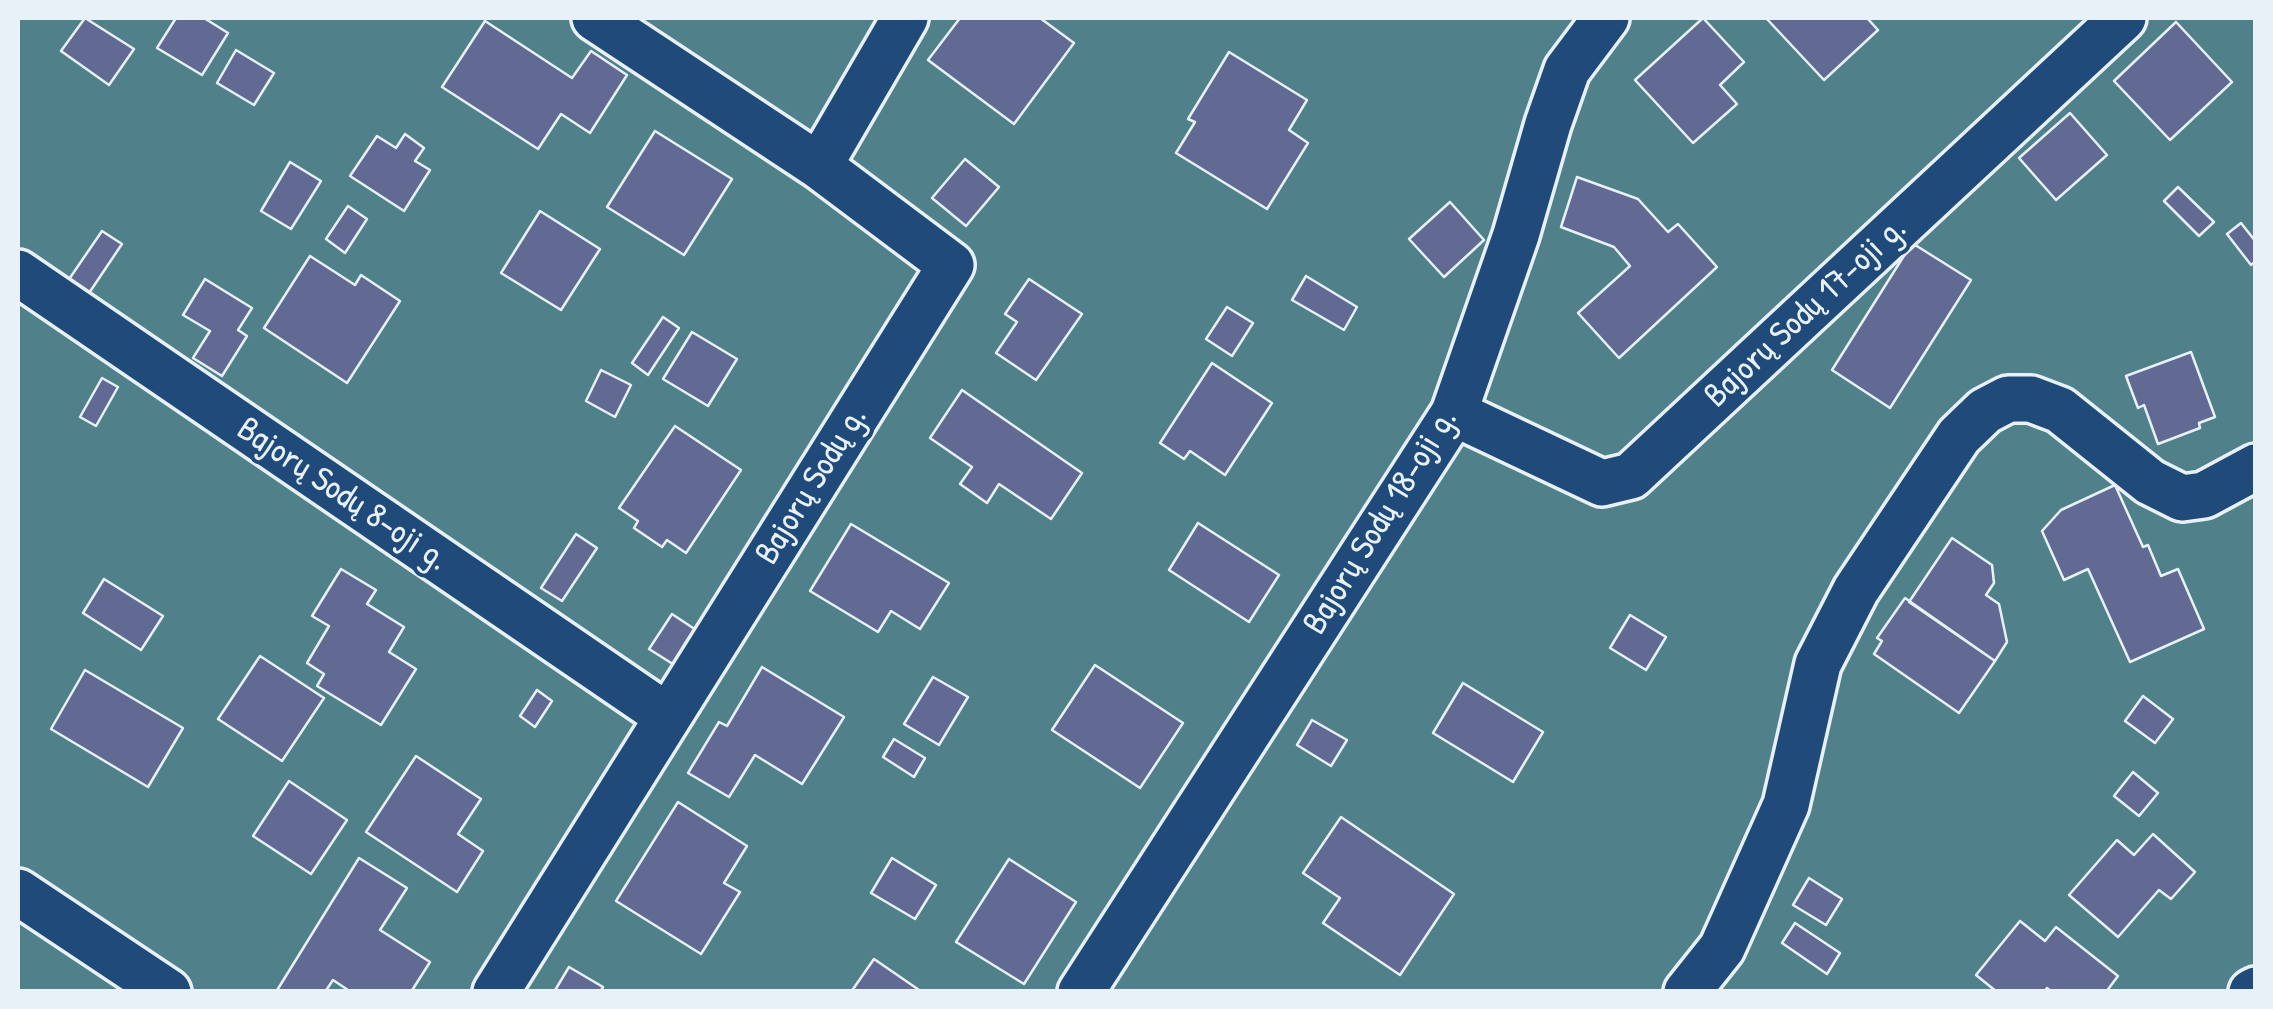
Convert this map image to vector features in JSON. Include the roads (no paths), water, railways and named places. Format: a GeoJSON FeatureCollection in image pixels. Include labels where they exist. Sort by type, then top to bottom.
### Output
{"type":"FeatureCollection","features":[{"type":"Feature","properties":{"kind":"street"},"geometry":{"type":"LineString","coordinates":[[594,18],[819,166],[905,18]]}},
{"type":"Feature","properties":{"kind":"street","name":"Bajorų Sodų 18-oji g."},"geometry":{"type":"LineString","coordinates":[[1082,992],[1454,413],[1516,236],[1567,70],[1606,18]]}},
{"type":"Feature","properties":{"kind":"street","name":"Bajorų Sodų 17-oji g."},"geometry":{"type":"LineString","coordinates":[[1454,413],[1602,483],[1631,476],[2123,18]]}},
{"type":"Feature","properties":{"kind":"street","name":"Bajorų Sodų g."},"geometry":{"type":"LineString","coordinates":[[496,992],[950,265],[819,166]]}},
{"type":"Feature","properties":{"kind":"street","name":"Bajorų Sodų 8-oji g."},"geometry":{"type":"LineString","coordinates":[[18,274],[667,716]]}},
{"type":"Feature","properties":{"kind":"street"},"geometry":{"type":"LineString","coordinates":[[1688,992],[1722,948],[1786,804],[1818,664],[1856,590],[1960,436],[1985,411],[2008,399],[2032,399],[2060,410],[2150,482],[2182,498],[2204,495],[2256,467]]}},
{"type":"Feature","properties":{"kind":"street"},"geometry":{"type":"LineString","coordinates":[[18,892],[168,992]]}}]}
